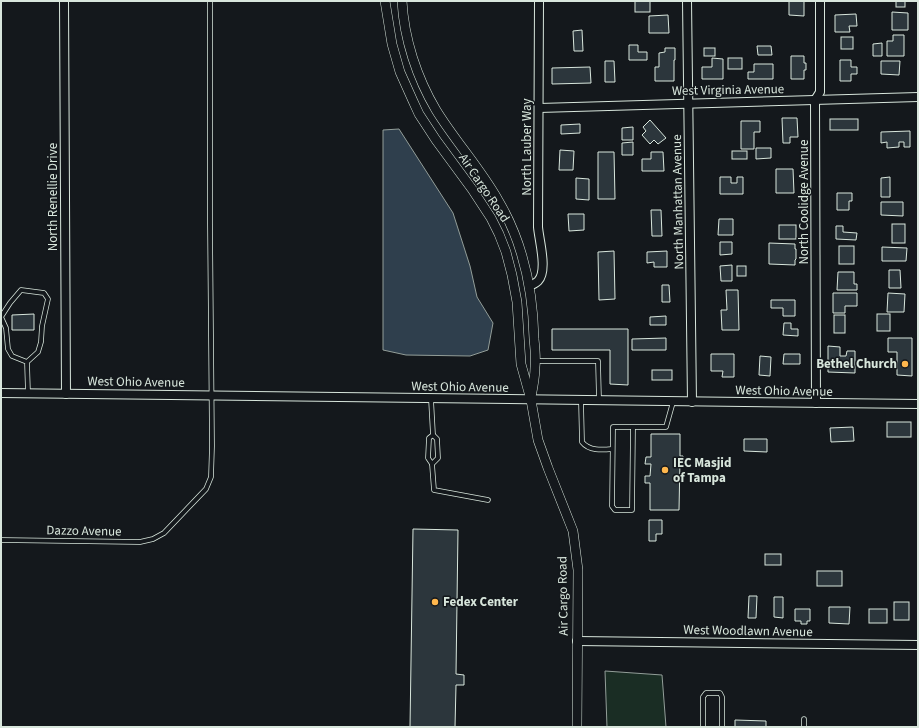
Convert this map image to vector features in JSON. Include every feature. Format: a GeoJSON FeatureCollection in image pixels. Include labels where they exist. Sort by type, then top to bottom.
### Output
{"type":"FeatureCollection","features":[{"type":"Feature","properties":{"kind":"street","name":"North Renellie Drive"},"geometry":{"type":"LineString","coordinates":[[64,1],[66,394]]}},
{"type":"Feature","properties":{"kind":"street","name":"Air Cargo Road"},"geometry":{"type":"LineString","coordinates":[[385,1],[392,44],[400,72],[419,114],[492,218],[506,252],[517,302],[520,364],[531,400],[538,440],[573,531],[578,570],[577,727]]}},
{"type":"Feature","properties":{"kind":"street","name":"Air Cargo Road"},"geometry":{"type":"LineString","coordinates":[[402,1],[407,36],[422,82],[436,110],[488,184],[508,218],[517,241],[526,271],[534,316],[536,366],[531,400]]}},
{"type":"Feature","properties":{"kind":"street","name":"North Lauber Way"},"geometry":{"type":"LineString","coordinates":[[529,286],[538,281],[542,274],[543,263],[538,227],[540,1]]}},
{"type":"Feature","properties":{"kind":"street","name":"North Manhattan Avenue"},"geometry":{"type":"LineString","coordinates":[[687,1],[692,402]]}},
{"type":"Feature","properties":{"kind":"street","name":"North Coolidge Avenue"},"geometry":{"type":"LineString","coordinates":[[816,404],[815,100],[820,92],[820,1]]}},
{"type":"Feature","properties":{"kind":"street","name":"West Virginia Avenue"},"geometry":{"type":"LineString","coordinates":[[539,108],[918,97]]}},
{"type":"Feature","properties":{"kind":"street","name":"West Ohio Avenue"},"geometry":{"type":"LineString","coordinates":[[1,393],[816,404],[918,404]]}},
{"type":"Feature","properties":{"kind":"street","name":"West Woodlawn Avenue"},"geometry":{"type":"LineString","coordinates":[[577,642],[918,645]]}},
{"type":"Feature","properties":{"kind":"lane"},"geometry":{"type":"LineString","coordinates":[[210,1],[212,395]]}},
{"type":"Feature","properties":{"kind":"lane"},"geometry":{"type":"LineString","coordinates":[[27,362],[12,356],[8,349],[6,328],[1,318],[10,303],[21,290],[44,293],[48,299],[38,352],[27,362],[28,393]]}},
{"type":"Feature","properties":{"kind":"lane"},"geometry":{"type":"LineString","coordinates":[[535,361],[598,362],[599,401]]}},
{"type":"Feature","properties":{"kind":"lane","name":"Dazzo Avenue"},"geometry":{"type":"LineString","coordinates":[[1,540],[140,542],[154,539],[164,533],[206,489],[211,477],[212,395]]}},
{"type":"Feature","properties":{"kind":"lane"},"geometry":{"type":"LineString","coordinates":[[431,398],[433,435],[437,438],[438,458],[432,464]]}},
{"type":"Feature","properties":{"kind":"lane"},"geometry":{"type":"LineString","coordinates":[[581,401],[582,442],[590,448],[601,450],[612,449]]}},
{"type":"Feature","properties":{"kind":"lane"},"geometry":{"type":"LineString","coordinates":[[632,427],[632,510],[615,510],[612,506],[612,427],[632,427],[666,427],[673,402]]}},
{"type":"Feature","properties":{"kind":"lane"},"geometry":{"type":"LineString","coordinates":[[433,435],[429,438],[428,458],[432,464],[434,490],[488,500]]}},
{"type":"Feature","properties":{"kind":"lane"},"geometry":{"type":"LineString","coordinates":[[702,727],[702,697],[706,693],[720,693],[722,697],[722,727]]}},
{"type":"Feature","properties":{"kind":"lane"},"geometry":{"type":"LineString","coordinates":[[804,719],[804,727]]}},
{"type":"Feature","properties":{"kind":"green space"},"geometry":{"type":"Polygon","coordinates":[[[605,671],[662,675],[666,727],[607,727],[605,671]]]}},
{"type":"Feature","properties":{"kind":"water"},"geometry":{"type":"Polygon","coordinates":[[[399,129],[453,213],[470,266],[477,297],[493,323],[488,350],[470,356],[406,355],[383,350],[383,130],[399,129]]]}},
{"type":"Feature","properties":{"kind":"building"},"geometry":{"type":"Polygon","coordinates":[[[635,1],[650,1],[650,12],[635,12],[635,1]]]}},
{"type":"Feature","properties":{"kind":"building"},"geometry":{"type":"Polygon","coordinates":[[[789,1],[804,1],[804,16],[789,15],[789,1]]]}},
{"type":"Feature","properties":{"kind":"building"},"geometry":{"type":"Polygon","coordinates":[[[896,1],[905,1],[905,7],[896,7],[896,1]]]}},
{"type":"Feature","properties":{"kind":"building"},"geometry":{"type":"Polygon","coordinates":[[[892,12],[908,13],[908,30],[892,30],[892,12]]]}},
{"type":"Feature","properties":{"kind":"building"},"geometry":{"type":"Polygon","coordinates":[[[856,14],[857,26],[849,26],[850,32],[835,32],[835,15],[856,14]]]}},
{"type":"Feature","properties":{"kind":"building"},"geometry":{"type":"Polygon","coordinates":[[[668,15],[669,33],[649,33],[649,16],[668,15]]]}},
{"type":"Feature","properties":{"kind":"building"},"geometry":{"type":"Polygon","coordinates":[[[582,30],[583,51],[574,51],[573,31],[582,30]]]}},
{"type":"Feature","properties":{"kind":"building"},"geometry":{"type":"Polygon","coordinates":[[[893,35],[904,35],[904,56],[887,56],[887,41],[893,41],[893,35]]]}},
{"type":"Feature","properties":{"kind":"building"},"geometry":{"type":"Polygon","coordinates":[[[841,37],[853,37],[853,49],[841,49],[841,37]]]}},
{"type":"Feature","properties":{"kind":"building"},"geometry":{"type":"Polygon","coordinates":[[[882,43],[882,56],[873,56],[873,44],[882,43]]]}},
{"type":"Feature","properties":{"kind":"building"},"geometry":{"type":"Polygon","coordinates":[[[629,45],[638,45],[638,52],[647,52],[647,60],[629,60],[629,45]]]}},
{"type":"Feature","properties":{"kind":"building"},"geometry":{"type":"Polygon","coordinates":[[[757,46],[771,46],[772,55],[758,55],[757,46]]]}},
{"type":"Feature","properties":{"kind":"building"},"geometry":{"type":"Polygon","coordinates":[[[665,48],[675,48],[674,81],[655,81],[655,67],[659,67],[659,53],[665,52],[665,48]]]}},
{"type":"Feature","properties":{"kind":"building"},"geometry":{"type":"Polygon","coordinates":[[[704,48],[715,48],[715,56],[704,56],[704,48]]]}},
{"type":"Feature","properties":{"kind":"building"},"geometry":{"type":"Polygon","coordinates":[[[791,56],[804,56],[806,70],[804,70],[804,79],[791,79],[791,56]]]}},
{"type":"Feature","properties":{"kind":"building"},"geometry":{"type":"Polygon","coordinates":[[[712,58],[723,59],[723,79],[702,79],[702,67],[712,67],[712,58]]]}},
{"type":"Feature","properties":{"kind":"building"},"geometry":{"type":"Polygon","coordinates":[[[728,58],[742,58],[742,69],[728,69],[728,58]]]}},
{"type":"Feature","properties":{"kind":"building"},"geometry":{"type":"Polygon","coordinates":[[[840,60],[851,60],[851,67],[857,67],[857,74],[851,74],[851,81],[840,81],[840,60]]]}},
{"type":"Feature","properties":{"kind":"building"},"geometry":{"type":"Polygon","coordinates":[[[605,61],[614,61],[615,82],[605,82],[605,61]]]}},
{"type":"Feature","properties":{"kind":"building"},"geometry":{"type":"Polygon","coordinates":[[[881,61],[900,61],[899,75],[881,74],[881,61]]]}},
{"type":"Feature","properties":{"kind":"building"},"geometry":{"type":"Polygon","coordinates":[[[754,64],[773,64],[773,79],[748,79],[748,72],[754,72],[754,64]]]}},
{"type":"Feature","properties":{"kind":"building"},"geometry":{"type":"Polygon","coordinates":[[[590,67],[591,83],[552,84],[552,68],[590,67]]]}},
{"type":"Feature","properties":{"kind":"building"},"geometry":{"type":"Polygon","coordinates":[[[782,118],[797,118],[798,137],[790,137],[790,143],[783,143],[782,118]]]}},
{"type":"Feature","properties":{"kind":"building"},"geometry":{"type":"Polygon","coordinates":[[[830,119],[858,119],[858,130],[830,130],[830,119]]]}},
{"type":"Feature","properties":{"kind":"building"},"geometry":{"type":"Polygon","coordinates":[[[650,120],[666,138],[658,144],[654,140],[650,144],[642,135],[646,131],[643,127],[650,120]]]}},
{"type":"Feature","properties":{"kind":"building"},"geometry":{"type":"Polygon","coordinates":[[[741,121],[760,121],[760,132],[754,132],[754,149],[741,149],[741,121]]]}},
{"type":"Feature","properties":{"kind":"building"},"geometry":{"type":"Polygon","coordinates":[[[580,124],[580,133],[561,134],[561,125],[580,124]]]}},
{"type":"Feature","properties":{"kind":"building"},"geometry":{"type":"Polygon","coordinates":[[[633,127],[633,140],[622,140],[622,128],[633,127]]]}},
{"type":"Feature","properties":{"kind":"building"},"geometry":{"type":"Polygon","coordinates":[[[910,131],[910,147],[904,147],[904,142],[899,142],[899,147],[887,148],[887,142],[881,143],[881,132],[910,131]]]}},
{"type":"Feature","properties":{"kind":"building"},"geometry":{"type":"Polygon","coordinates":[[[633,142],[633,155],[622,155],[622,143],[633,142]]]}},
{"type":"Feature","properties":{"kind":"building"},"geometry":{"type":"Polygon","coordinates":[[[756,148],[771,148],[771,158],[756,159],[756,148]]]}},
{"type":"Feature","properties":{"kind":"building"},"geometry":{"type":"Polygon","coordinates":[[[560,150],[574,151],[573,170],[559,170],[560,150]]]}},
{"type":"Feature","properties":{"kind":"building"},"geometry":{"type":"Polygon","coordinates":[[[732,151],[747,151],[747,159],[732,159],[732,151]]]}},
{"type":"Feature","properties":{"kind":"building"},"geometry":{"type":"Polygon","coordinates":[[[598,152],[614,152],[615,199],[598,199],[598,152]]]}},
{"type":"Feature","properties":{"kind":"building"},"geometry":{"type":"Polygon","coordinates":[[[651,152],[663,152],[664,171],[642,171],[642,159],[651,159],[651,152]]]}},
{"type":"Feature","properties":{"kind":"building"},"geometry":{"type":"Polygon","coordinates":[[[776,169],[793,169],[794,193],[776,193],[776,169]]]}},
{"type":"Feature","properties":{"kind":"building"},"geometry":{"type":"Polygon","coordinates":[[[720,177],[731,177],[731,183],[737,183],[737,177],[743,177],[743,194],[720,194],[720,177]]]}},
{"type":"Feature","properties":{"kind":"building"},"geometry":{"type":"Polygon","coordinates":[[[890,177],[890,197],[881,197],[881,178],[890,177]]]}},
{"type":"Feature","properties":{"kind":"building"},"geometry":{"type":"Polygon","coordinates":[[[576,178],[589,179],[589,200],[576,199],[576,178]]]}},
{"type":"Feature","properties":{"kind":"building"},"geometry":{"type":"Polygon","coordinates":[[[837,193],[852,193],[852,201],[849,201],[849,210],[837,210],[837,193]]]}},
{"type":"Feature","properties":{"kind":"building"},"geometry":{"type":"Polygon","coordinates":[[[881,202],[903,202],[903,216],[881,215],[881,202]]]}},
{"type":"Feature","properties":{"kind":"building"},"geometry":{"type":"Polygon","coordinates":[[[651,210],[661,210],[662,236],[652,236],[651,210]]]}},
{"type":"Feature","properties":{"kind":"building"},"geometry":{"type":"Polygon","coordinates":[[[568,214],[584,214],[584,230],[569,231],[568,214]]]}},
{"type":"Feature","properties":{"kind":"building"},"geometry":{"type":"Polygon","coordinates":[[[719,219],[733,219],[733,235],[718,235],[719,219]]]}},
{"type":"Feature","properties":{"kind":"building"},"geometry":{"type":"Polygon","coordinates":[[[892,224],[905,224],[905,243],[892,243],[892,224]]]}},
{"type":"Feature","properties":{"kind":"building"},"geometry":{"type":"Polygon","coordinates":[[[779,225],[796,225],[796,239],[779,239],[779,225]]]}},
{"type":"Feature","properties":{"kind":"building"},"geometry":{"type":"Polygon","coordinates":[[[836,226],[843,226],[843,232],[857,233],[856,240],[836,239],[836,226]]]}},
{"type":"Feature","properties":{"kind":"building"},"geometry":{"type":"Polygon","coordinates":[[[720,242],[732,242],[732,254],[720,255],[720,242]]]}},
{"type":"Feature","properties":{"kind":"building"},"geometry":{"type":"Polygon","coordinates":[[[769,243],[795,244],[795,265],[769,264],[769,243]]]}},
{"type":"Feature","properties":{"kind":"building"},"geometry":{"type":"Polygon","coordinates":[[[839,246],[854,246],[854,264],[839,264],[839,246]]]}},
{"type":"Feature","properties":{"kind":"building"},"geometry":{"type":"Polygon","coordinates":[[[882,247],[907,248],[906,261],[882,261],[882,247]]]}},
{"type":"Feature","properties":{"kind":"building"},"geometry":{"type":"Polygon","coordinates":[[[614,251],[615,299],[599,300],[598,252],[614,251]]]}},
{"type":"Feature","properties":{"kind":"building"},"geometry":{"type":"Polygon","coordinates":[[[667,251],[667,267],[654,267],[654,262],[647,263],[647,252],[667,251]]]}},
{"type":"Feature","properties":{"kind":"building"},"geometry":{"type":"Polygon","coordinates":[[[732,265],[732,281],[721,281],[720,266],[732,265]]]}},
{"type":"Feature","properties":{"kind":"building"},"geometry":{"type":"Polygon","coordinates":[[[737,266],[746,266],[746,276],[737,276],[737,266]]]}},
{"type":"Feature","properties":{"kind":"building"},"geometry":{"type":"Polygon","coordinates":[[[889,270],[900,270],[901,288],[889,288],[889,270]]]}},
{"type":"Feature","properties":{"kind":"building"},"geometry":{"type":"Polygon","coordinates":[[[838,272],[854,272],[854,284],[857,284],[857,290],[837,290],[838,272]]]}},
{"type":"Feature","properties":{"kind":"building"},"geometry":{"type":"Polygon","coordinates":[[[662,285],[669,285],[670,302],[662,302],[662,285]]]}},
{"type":"Feature","properties":{"kind":"building"},"geometry":{"type":"Polygon","coordinates":[[[726,290],[738,290],[739,330],[722,330],[721,310],[727,310],[726,290]]]}},
{"type":"Feature","properties":{"kind":"building"},"geometry":{"type":"Polygon","coordinates":[[[833,293],[857,293],[857,306],[845,306],[845,313],[833,313],[833,293]]]}},
{"type":"Feature","properties":{"kind":"building"},"geometry":{"type":"Polygon","coordinates":[[[888,293],[905,294],[904,312],[887,312],[888,293]]]}},
{"type":"Feature","properties":{"kind":"building"},"geometry":{"type":"Polygon","coordinates":[[[771,300],[795,300],[795,316],[783,316],[783,308],[771,308],[771,300]]]}},
{"type":"Feature","properties":{"kind":"building"},"geometry":{"type":"Polygon","coordinates":[[[34,314],[34,330],[12,330],[12,315],[34,314]]]}},
{"type":"Feature","properties":{"kind":"building"},"geometry":{"type":"Polygon","coordinates":[[[877,314],[890,314],[890,331],[877,331],[877,314]]]}},
{"type":"Feature","properties":{"kind":"building"},"geometry":{"type":"Polygon","coordinates":[[[834,315],[845,315],[845,333],[834,333],[834,315]]]}},
{"type":"Feature","properties":{"kind":"building"},"geometry":{"type":"Polygon","coordinates":[[[666,316],[666,325],[650,325],[650,317],[666,316]]]}},
{"type":"Feature","properties":{"kind":"building"},"geometry":{"type":"Polygon","coordinates":[[[784,323],[791,323],[791,329],[798,329],[798,336],[783,335],[784,323]]]}},
{"type":"Feature","properties":{"kind":"building"},"geometry":{"type":"Polygon","coordinates":[[[552,329],[628,329],[628,385],[610,384],[610,350],[552,350],[552,329]]]}},
{"type":"Feature","properties":{"kind":"building"},"geometry":{"type":"Polygon","coordinates":[[[666,338],[666,350],[632,350],[632,339],[666,338]]]}},
{"type":"Feature","properties":{"kind":"building","name":"Bethel Church"},"geometry":{"type":"Polygon","coordinates":[[[888,338],[912,338],[912,376],[897,375],[897,352],[888,352],[888,338]]]}},
{"type":"Feature","properties":{"kind":"building"},"geometry":{"type":"Polygon","coordinates":[[[828,346],[840,347],[840,356],[846,356],[847,351],[855,351],[855,373],[828,372],[828,346]]]}},
{"type":"Feature","properties":{"kind":"building"},"geometry":{"type":"Polygon","coordinates":[[[711,354],[734,354],[734,377],[722,377],[723,371],[711,371],[711,354]]]}},
{"type":"Feature","properties":{"kind":"building"},"geometry":{"type":"Polygon","coordinates":[[[784,354],[800,354],[800,364],[783,364],[784,354]]]}},
{"type":"Feature","properties":{"kind":"building"},"geometry":{"type":"Polygon","coordinates":[[[760,356],[771,357],[770,376],[759,375],[760,356]]]}},
{"type":"Feature","properties":{"kind":"building"},"geometry":{"type":"Polygon","coordinates":[[[652,370],[672,370],[672,380],[652,380],[652,370]]]}},
{"type":"Feature","properties":{"kind":"building"},"geometry":{"type":"Polygon","coordinates":[[[887,422],[911,422],[911,437],[887,437],[887,422]]]}},
{"type":"Feature","properties":{"kind":"building"},"geometry":{"type":"Polygon","coordinates":[[[853,427],[854,441],[831,442],[830,428],[853,427]]]}},
{"type":"Feature","properties":{"kind":"building","name":"IEC Masjid of Tampa"},"geometry":{"type":"Polygon","coordinates":[[[651,434],[680,434],[680,456],[683,456],[683,461],[680,460],[679,510],[650,510],[650,483],[645,483],[645,476],[650,476],[651,464],[645,464],[646,457],[651,457],[651,434]]]}},
{"type":"Feature","properties":{"kind":"building"},"geometry":{"type":"Polygon","coordinates":[[[744,439],[767,439],[767,452],[744,451],[744,439]]]}},
{"type":"Feature","properties":{"kind":"building"},"geometry":{"type":"Polygon","coordinates":[[[649,520],[662,520],[662,534],[656,534],[656,541],[649,541],[649,520]]]}},
{"type":"Feature","properties":{"kind":"building","name":"Fedex Center"},"geometry":{"type":"Polygon","coordinates":[[[413,529],[458,530],[456,674],[464,675],[464,685],[456,685],[455,727],[410,727],[413,529]]]}},
{"type":"Feature","properties":{"kind":"building"},"geometry":{"type":"Polygon","coordinates":[[[765,554],[781,554],[781,565],[765,565],[765,554]]]}},
{"type":"Feature","properties":{"kind":"building"},"geometry":{"type":"Polygon","coordinates":[[[817,571],[842,571],[842,586],[817,586],[817,571]]]}},
{"type":"Feature","properties":{"kind":"building"},"geometry":{"type":"Polygon","coordinates":[[[749,596],[757,596],[756,618],[748,618],[749,596]]]}},
{"type":"Feature","properties":{"kind":"building"},"geometry":{"type":"Polygon","coordinates":[[[774,597],[783,597],[783,618],[774,617],[774,597]]]}},
{"type":"Feature","properties":{"kind":"building"},"geometry":{"type":"Polygon","coordinates":[[[894,602],[909,602],[909,620],[894,620],[894,602]]]}},
{"type":"Feature","properties":{"kind":"building"},"geometry":{"type":"Polygon","coordinates":[[[829,607],[850,607],[849,624],[829,623],[829,607]]]}},
{"type":"Feature","properties":{"kind":"building"},"geometry":{"type":"Polygon","coordinates":[[[795,609],[810,609],[810,621],[807,621],[807,624],[801,624],[801,621],[795,621],[795,609]]]}},
{"type":"Feature","properties":{"kind":"building"},"geometry":{"type":"Polygon","coordinates":[[[869,609],[887,609],[887,623],[869,623],[869,609]]]}},
{"type":"Feature","properties":{"kind":"building"},"geometry":{"type":"Polygon","coordinates":[[[735,720],[766,721],[766,727],[735,727],[735,720]]]}},
{"type":"Feature","properties":{"kind":"place","name":"Bethel Church"},"geometry":{"type":"Point","coordinates":[905,364]}},
{"type":"Feature","properties":{"kind":"place","name":"IEC Masjid of Tampa"},"geometry":{"type":"Point","coordinates":[665,470]}},
{"type":"Feature","properties":{"kind":"place","name":"Fedex Center"},"geometry":{"type":"Point","coordinates":[435,602]}}]}
